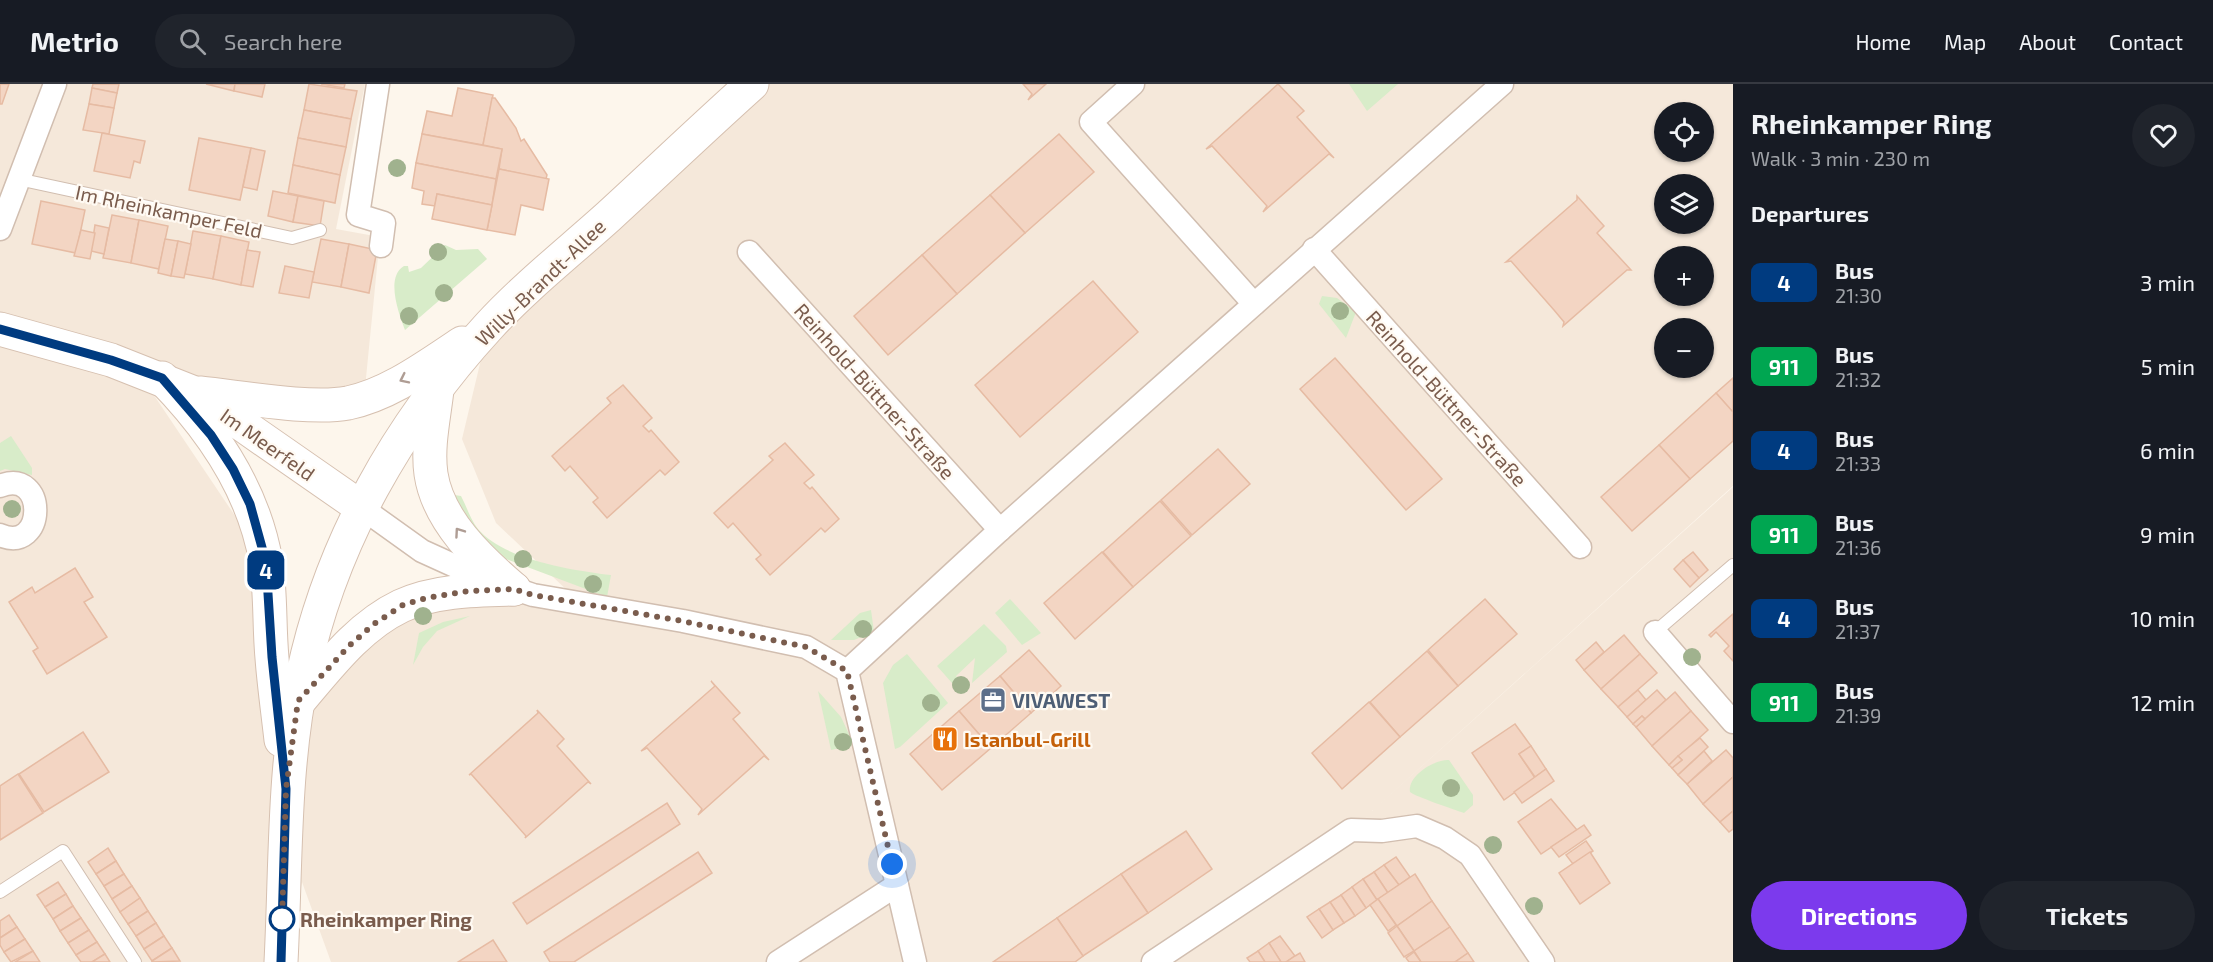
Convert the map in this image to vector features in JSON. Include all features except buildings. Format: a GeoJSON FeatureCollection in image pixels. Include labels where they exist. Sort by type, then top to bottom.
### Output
{"type":"FeatureCollection","features":[{"type":"Feature","properties":{"kind":"street"},"geometry":{"type":"LineString","coordinates":[[0,229],[55,84]]}},
{"type":"Feature","properties":{"kind":"street"},"geometry":{"type":"LineString","coordinates":[[378,84],[357,215],[384,223],[381,246]]}},
{"type":"Feature","properties":{"kind":"street","name":"Willy-Brandt-Allee"},"geometry":{"type":"LineString","coordinates":[[286,789],[298,701],[315,624],[329,578],[387,461],[437,389],[489,326],[752,84]]}},
{"type":"Feature","properties":{"kind":"street"},"geometry":{"type":"LineString","coordinates":[[1133,84],[1091,122],[1254,304]]}},
{"type":"Feature","properties":{"kind":"street"},"geometry":{"type":"LineString","coordinates":[[847,671],[1000,530],[1502,84]]}},
{"type":"Feature","properties":{"kind":"street","name":"Reinhold-Büttner-Straße"},"geometry":{"type":"LineString","coordinates":[[1314,249],[1580,547]]}},
{"type":"Feature","properties":{"kind":"street","name":"Reinhold-Büttner-Straße"},"geometry":{"type":"LineString","coordinates":[[749,252],[1000,530]]}},
{"type":"Feature","properties":{"kind":"street"},"geometry":{"type":"LineString","coordinates":[[192,392],[309,404],[349,402],[412,376],[489,326]]}},
{"type":"Feature","properties":{"kind":"street","name":"Im Meerfeld"},"geometry":{"type":"LineString","coordinates":[[0,329],[111,360],[162,378],[192,392],[362,508]]}},
{"type":"Feature","properties":{"kind":"street"},"geometry":{"type":"LineString","coordinates":[[162,378],[211,435],[241,486],[258,530],[269,595],[272,657],[286,789],[281,962]]}},
{"type":"Feature","properties":{"kind":"street"},"geometry":{"type":"LineString","coordinates":[[437,389],[430,460],[438,500],[471,549],[514,589]]}},
{"type":"Feature","properties":{"kind":"street"},"geometry":{"type":"LineString","coordinates":[[0,486],[16,484],[26,488],[37,506],[37,516],[25,533],[15,537],[0,535]]}},
{"type":"Feature","properties":{"kind":"street"},"geometry":{"type":"LineString","coordinates":[[362,508],[439,561],[514,589],[533,595],[682,621],[806,647],[847,671],[915,962]]}},
{"type":"Feature","properties":{"kind":"street"},"geometry":{"type":"LineString","coordinates":[[298,701],[340,653],[392,611],[436,596],[468,591],[514,589]]}},
{"type":"Feature","properties":{"kind":"street"},"geometry":{"type":"LineString","coordinates":[[1655,632],[1733,722]]}},
{"type":"Feature","properties":{"kind":"street"},"geometry":{"type":"LineString","coordinates":[[1153,962],[1351,830],[1382,831],[1418,826],[1445,838],[1470,855],[1543,962]]}},
{"type":"Feature","properties":{"kind":"street"},"geometry":{"type":"LineString","coordinates":[[778,962],[897,885]]}},
{"type":"Feature","properties":{"kind":"lane","name":"Im Rheinkamper Feld"},"geometry":{"type":"LineString","coordinates":[[18,179],[292,238],[320,230]]}},
{"type":"Feature","properties":{"kind":"lane"},"geometry":{"type":"LineString","coordinates":[[1655,632],[1733,564]]}},
{"type":"Feature","properties":{"kind":"lane"},"geometry":{"type":"LineString","coordinates":[[0,892],[63,851],[135,962]]}},
{"type":"Feature","properties":{"kind":"shaded area"},"geometry":{"type":"Polygon","coordinates":[[[0,84],[365,84],[336,229],[380,237],[364,398],[139,373],[266,562],[301,873],[302,677],[497,574],[571,594],[496,523],[462,439],[489,326],[752,84],[1733,84],[1733,486],[1372,811],[1733,487],[1733,962],[331,962],[302,882],[290,962],[0,962],[0,84]]]}},
{"type":"Feature","properties":{"kind":"green space"},"geometry":{"type":"Polygon","coordinates":[[[1349,84],[1398,84],[1367,111],[1349,84]]]}},
{"type":"Feature","properties":{"kind":"green space"},"geometry":{"type":"Polygon","coordinates":[[[445,245],[456,250],[478,249],[487,259],[405,330],[395,296],[395,278],[398,271],[404,266],[408,266],[409,272],[421,268],[445,245]]]}},
{"type":"Feature","properties":{"kind":"green space"},"geometry":{"type":"Polygon","coordinates":[[[1322,296],[1337,298],[1356,312],[1346,338],[1319,304],[1322,296]]]}},
{"type":"Feature","properties":{"kind":"green space"},"geometry":{"type":"Polygon","coordinates":[[[11,436],[32,468],[32,475],[5,469],[0,471],[0,443],[11,436]]]}},
{"type":"Feature","properties":{"kind":"green space"},"geometry":{"type":"Polygon","coordinates":[[[448,494],[461,496],[478,529],[504,549],[540,562],[611,575],[607,597],[498,556],[448,494]]]}},
{"type":"Feature","properties":{"kind":"green space"},"geometry":{"type":"Polygon","coordinates":[[[1010,599],[1041,633],[1022,645],[995,613],[1010,599]]]}},
{"type":"Feature","properties":{"kind":"green space"},"geometry":{"type":"Polygon","coordinates":[[[871,610],[874,632],[854,640],[831,640],[860,613],[871,610]]]}},
{"type":"Feature","properties":{"kind":"green space"},"geometry":{"type":"Polygon","coordinates":[[[470,616],[437,631],[423,647],[413,665],[419,633],[443,622],[470,616]]]}},
{"type":"Feature","properties":{"kind":"green space"},"geometry":{"type":"Polygon","coordinates":[[[984,624],[1006,646],[1007,652],[972,683],[975,658],[956,676],[966,689],[960,692],[937,666],[984,624]]]}},
{"type":"Feature","properties":{"kind":"green space"},"geometry":{"type":"Polygon","coordinates":[[[907,654],[948,703],[895,749],[883,683],[893,665],[907,654]]]}},
{"type":"Feature","properties":{"kind":"green space"},"geometry":{"type":"Polygon","coordinates":[[[818,691],[841,717],[854,745],[831,750],[818,691]]]}},
{"type":"Feature","properties":{"kind":"green space"},"geometry":{"type":"Polygon","coordinates":[[[1449,760],[1473,795],[1473,805],[1464,813],[1410,792],[1413,780],[1423,770],[1437,762],[1449,760]]]}},
{"type":"Feature","properties":{"kind":"bus line","name":"4"},"geometry":{"type":"LineString","coordinates":[[0,329],[111,360],[139,372],[162,378],[181,397],[211,435],[233,469],[250,504],[266,562],[272,657],[286,789],[281,962]]}},
{"type":"Feature","properties":{"kind":"place","name":"VIVAWEST"},"geometry":{"type":"Point","coordinates":[993,700]}},
{"type":"Feature","properties":{"kind":"place","name":"Istanbul-Grill"},"geometry":{"type":"Point","coordinates":[945,739]}},
{"type":"Feature","properties":{"kind":"place","name":"Rheinkamper Ring"},"geometry":{"type":"Point","coordinates":[282,919]}},
{"type":"Feature","properties":{"kind":"route"},"geometry":{"type":"LineString","coordinates":[[282,919],[282,922],[286,789],[298,701],[340,653],[392,611],[426,598],[468,591],[514,589],[533,595],[682,621],[806,647],[847,671],[892,864]]}}]}
